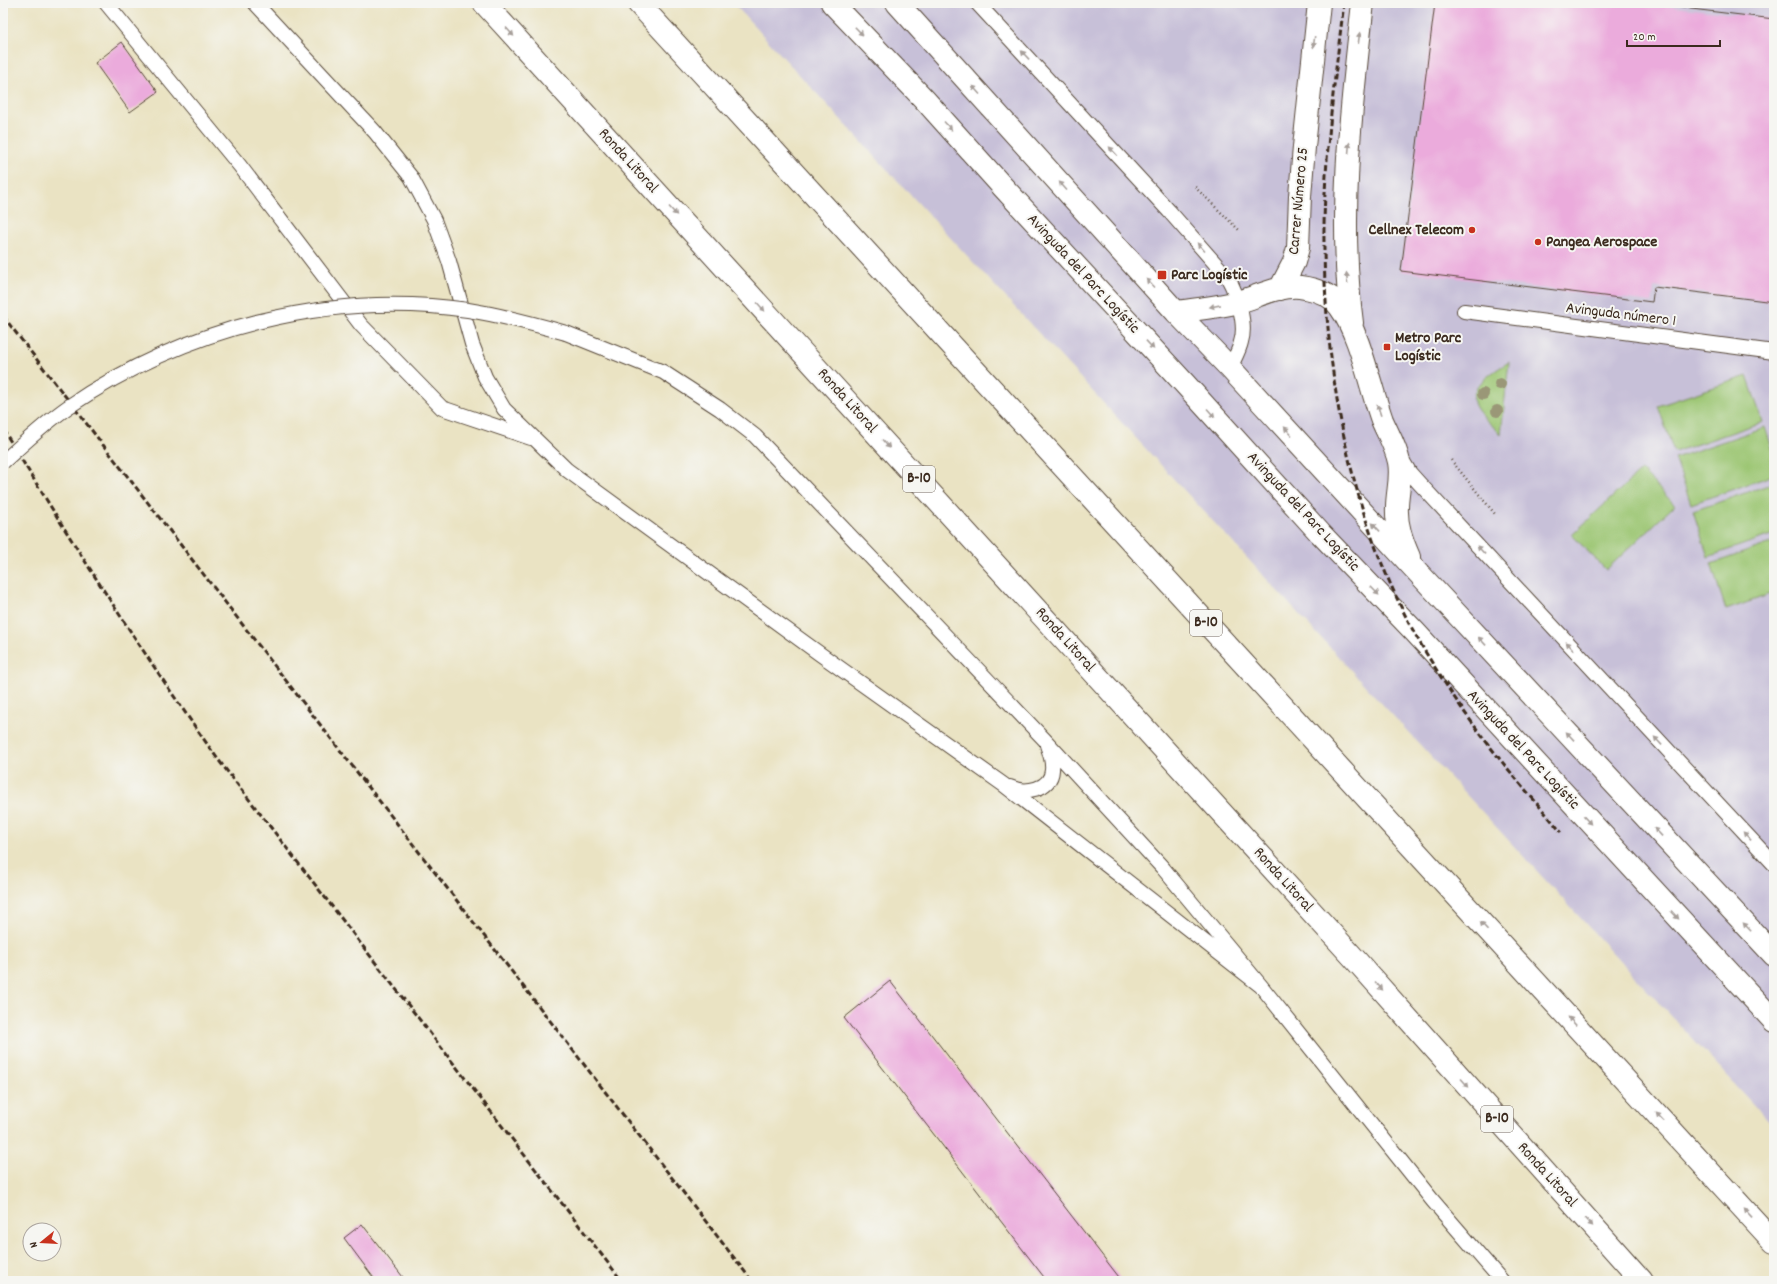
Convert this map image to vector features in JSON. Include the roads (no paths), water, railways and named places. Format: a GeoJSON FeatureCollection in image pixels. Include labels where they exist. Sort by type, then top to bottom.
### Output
{"type":"FeatureCollection","features":[{"type":"Feature","properties":{"kind":"main road","name":"Ronda Litoral"},"geometry":{"type":"LineString","coordinates":[[484,3],[1348,951],[1642,1281]]}},
{"type":"Feature","properties":{"kind":"main road","name":"B-10"},"geometry":{"type":"LineString","coordinates":[[638,3],[1774,1242]]}},
{"type":"Feature","properties":{"kind":"main road","name":"Avinguda del Parc Logístic"},"geometry":{"type":"LineString","coordinates":[[832,3],[924,98],[1002,186],[1320,533],[1415,632],[1774,1021]]}},
{"type":"Feature","properties":{"kind":"main road"},"geometry":{"type":"LineString","coordinates":[[898,3],[1176,312],[1230,368],[1774,955]]}},
{"type":"Feature","properties":{"kind":"main road","name":"Carrer Número 25"},"geometry":{"type":"LineString","coordinates":[[1280,289],[1294,262],[1298,248],[1303,154],[1319,3]]}},
{"type":"Feature","properties":{"kind":"main road"},"geometry":{"type":"LineString","coordinates":[[1352,331],[1346,271],[1345,232],[1348,154],[1363,3]]}},
{"type":"Feature","properties":{"kind":"main road"},"geometry":{"type":"LineString","coordinates":[[1176,312],[1239,302],[1280,289],[1298,287],[1309,288],[1327,295],[1340,307],[1352,331],[1383,421],[1394,446],[1400,471],[1396,508],[1398,524],[1402,541],[1412,566]]}},
{"type":"Feature","properties":{"kind":"lane"},"geometry":{"type":"LineString","coordinates":[[106,3],[240,166],[361,325],[442,408],[533,439]]}},
{"type":"Feature","properties":{"kind":"lane"},"geometry":{"type":"LineString","coordinates":[[255,3],[375,132],[411,177],[434,220],[449,260],[472,344],[485,377],[504,409],[533,439],[567,470],[820,654],[1004,785],[1262,986]]}},
{"type":"Feature","properties":{"kind":"lane"},"geometry":{"type":"LineString","coordinates":[[977,3],[1228,278],[1235,290],[1242,319],[1242,340],[1230,368]]}},
{"type":"Feature","properties":{"kind":"lane"},"geometry":{"type":"LineString","coordinates":[[3,462],[68,407],[151,359],[233,328],[268,319],[315,310],[366,304],[415,305],[468,310],[513,318],[566,333],[663,372],[720,409],[756,436],[1044,739],[1162,867],[1262,986],[1432,1201],[1502,1281]]}},
{"type":"Feature","properties":{"kind":"lane","name":"Avinguda número 1"},"geometry":{"type":"LineString","coordinates":[[1464,312],[1774,352]]}},
{"type":"Feature","properties":{"kind":"lane"},"geometry":{"type":"LineString","coordinates":[[1394,446],[1410,473],[1419,483],[1774,864]]}},
{"type":"Feature","properties":{"kind":"lane"},"geometry":{"type":"LineString","coordinates":[[1004,785],[1017,790],[1030,791],[1042,787],[1049,779],[1052,771],[1052,757],[1044,739]]}},
{"type":"Feature","properties":{"kind":"railway"},"geometry":{"type":"LineString","coordinates":[[1344,3],[1327,156],[1324,249],[1326,301],[1331,354],[1338,406],[1349,458],[1363,509],[1380,559],[1401,607],[1426,653],[1469,719],[1507,768],[1561,832]]}},
{"type":"Feature","properties":{"kind":"railway"},"geometry":{"type":"LineString","coordinates":[[3,316],[752,1281]]}},
{"type":"Feature","properties":{"kind":"railway"},"geometry":{"type":"LineString","coordinates":[[3,429],[54,513],[107,595],[217,758],[622,1281]]}},
{"type":"Feature","properties":{"kind":"place","name":"Cellnex Telecom"},"geometry":{"type":"Point","coordinates":[1472,230]}},
{"type":"Feature","properties":{"kind":"place","name":"Pangea Aerospace"},"geometry":{"type":"Point","coordinates":[1538,242]}},
{"type":"Feature","properties":{"kind":"place","name":"Parc Logístic"},"geometry":{"type":"Point","coordinates":[1162,275]}},
{"type":"Feature","properties":{"kind":"place","name":"Metro Parc Logístic"},"geometry":{"type":"Point","coordinates":[1387,347]}}]}
